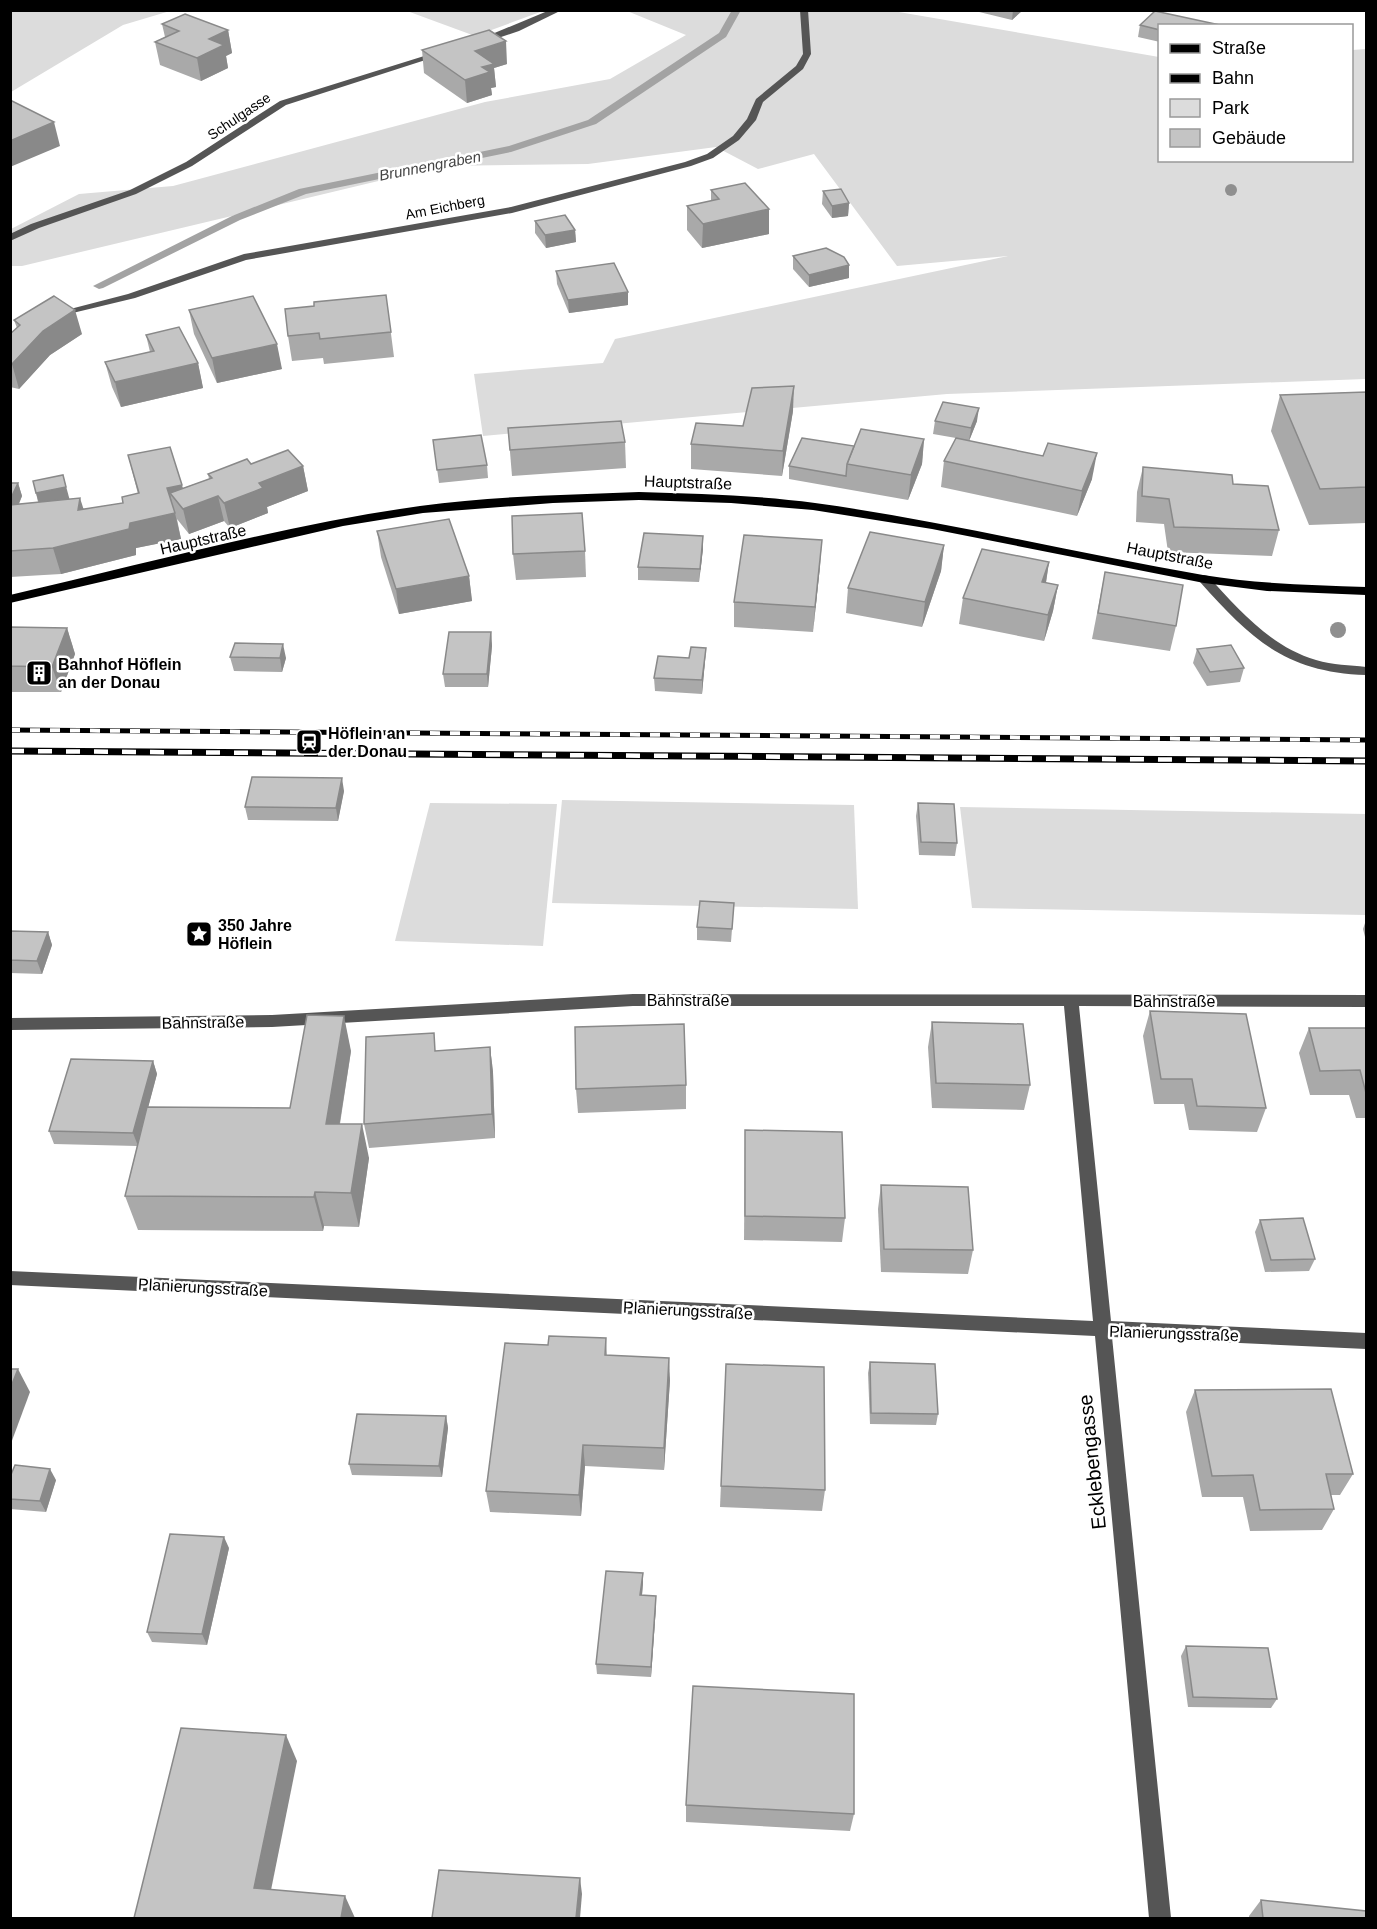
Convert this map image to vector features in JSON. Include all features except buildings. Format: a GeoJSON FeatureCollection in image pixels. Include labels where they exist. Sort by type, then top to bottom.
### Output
{"type":"FeatureCollection","features":[{"type":"Feature","properties":{"kind":"main road","name":"Hauptstraße"},"geometry":{"type":"LineString","coordinates":[[10,599],[343,522],[423,509],[553,499],[639,496],[731,499],[813,506],[932,525],[1204,579],[1267,587],[1366,591]]}},
{"type":"Feature","properties":{"kind":"street"},"geometry":{"type":"LineString","coordinates":[[463,46],[516,29],[558,10]]}},
{"type":"Feature","properties":{"kind":"street","name":"Am Eichberg"},"geometry":{"type":"LineString","coordinates":[[47,320],[56,314],[131,296],[244,257],[512,210],[688,164],[710,156],[736,138],[751,120],[759,101],[800,67],[807,54],[804,10]]}},
{"type":"Feature","properties":{"kind":"street","name":"Schulgasse"},"geometry":{"type":"LineString","coordinates":[[10,238],[35,226],[133,192],[189,164],[283,103],[452,50]]}},
{"type":"Feature","properties":{"kind":"street"},"geometry":{"type":"LineString","coordinates":[[1204,579],[1247,626],[1287,655],[1323,666],[1366,670]]}},
{"type":"Feature","properties":{"kind":"street","name":"Bahnstraße"},"geometry":{"type":"LineString","coordinates":[[10,1024],[272,1021],[633,1000],[1366,1001]]}},
{"type":"Feature","properties":{"kind":"street","name":"Ecklebengasse"},"geometry":{"type":"LineString","coordinates":[[1071,1001],[1101,1330],[1160,1918]]}},
{"type":"Feature","properties":{"kind":"street","name":"Planierungsstraße"},"geometry":{"type":"LineString","coordinates":[[10,1278],[1366,1341]]}},
{"type":"Feature","properties":{"kind":"green space"},"geometry":{"type":"Polygon","coordinates":[[[10,11],[170,11],[123,25],[11,92],[10,11]]]}},
{"type":"Feature","properties":{"kind":"green space"},"geometry":{"type":"Polygon","coordinates":[[[407,11],[543,11],[475,36],[407,11]]]}},
{"type":"Feature","properties":{"kind":"green space"},"geometry":{"type":"Polygon","coordinates":[[[627,11],[893,11],[1158,57],[1158,162],[1353,162],[1353,50],[1366,49],[1366,379],[947,394],[483,436],[474,374],[603,363],[615,339],[1008,256],[897,266],[814,154],[758,169],[716,147],[588,164],[441,166],[22,266],[11,266],[11,229],[79,194],[173,186],[485,102],[610,79],[686,35],[627,11]]]}},
{"type":"Feature","properties":{"kind":"green space"},"geometry":{"type":"Polygon","coordinates":[[[562,800],[854,805],[858,909],[552,903],[562,800]]]}},
{"type":"Feature","properties":{"kind":"green space"},"geometry":{"type":"Polygon","coordinates":[[[430,803],[557,804],[543,946],[395,941],[430,803]]]}},
{"type":"Feature","properties":{"kind":"green space"},"geometry":{"type":"Polygon","coordinates":[[[960,807],[1366,814],[1366,915],[972,908],[960,807]]]}},
{"type":"Feature","properties":{"kind":"waterway","name":"Brunnengraben"},"geometry":{"type":"LineString","coordinates":[[99,286],[236,218],[303,191],[511,149],[592,122],[723,35],[737,10]]}},
{"type":"Feature","properties":{"kind":"railway"},"geometry":{"type":"LineString","coordinates":[[10,730],[1366,740]]}},
{"type":"Feature","properties":{"kind":"railway"},"geometry":{"type":"LineString","coordinates":[[10,751],[1366,761]]}},
{"type":"Feature","properties":{"kind":"place","name":"Bahnhof Höflein an der Donau"},"geometry":{"type":"Point","coordinates":[39,673]}},
{"type":"Feature","properties":{"kind":"place","name":"Höflein an der Donau"},"geometry":{"type":"Point","coordinates":[309,742]}},
{"type":"Feature","properties":{"kind":"place","name":"350 Jahre Höflein"},"geometry":{"type":"Point","coordinates":[199,934]}}]}
